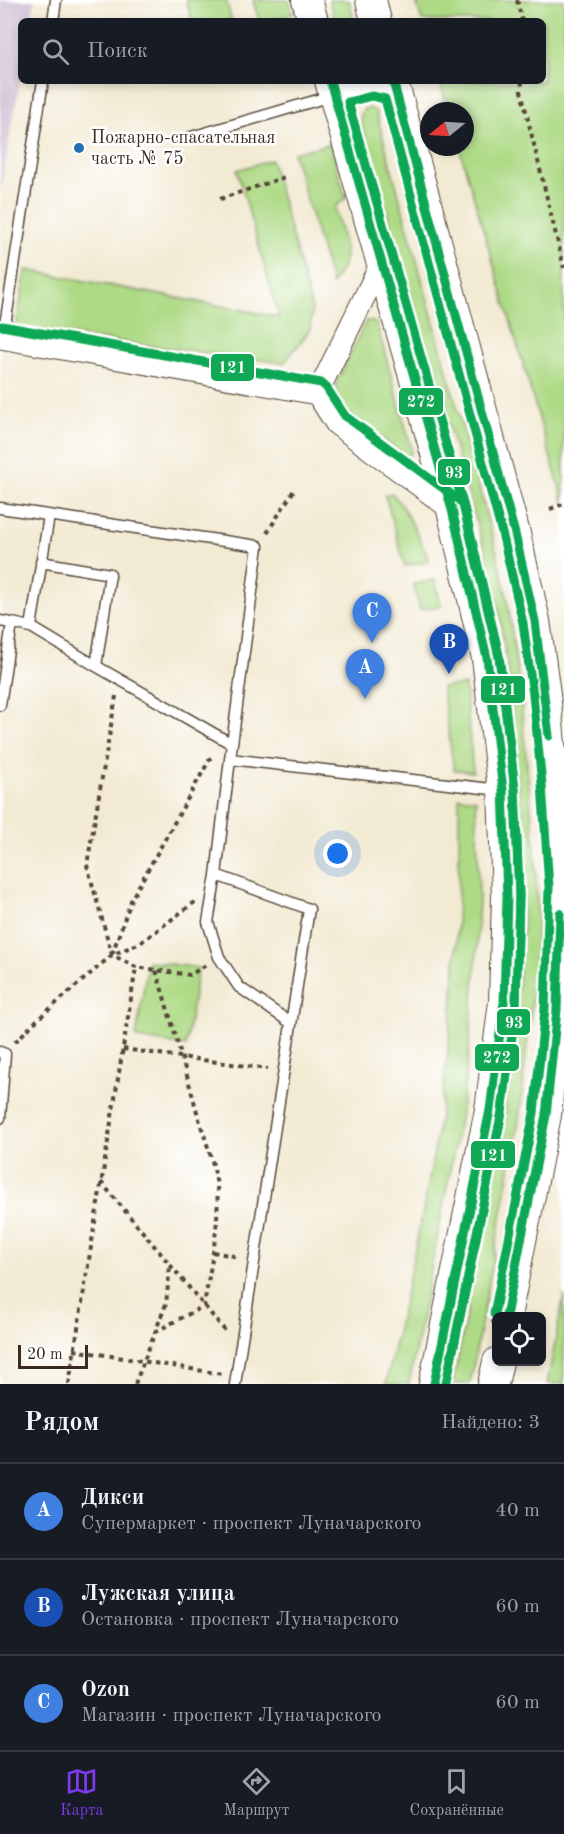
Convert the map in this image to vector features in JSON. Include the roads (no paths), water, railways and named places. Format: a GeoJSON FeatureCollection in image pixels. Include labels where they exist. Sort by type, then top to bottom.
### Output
{"type":"FeatureCollection","features":[{"type":"Feature","properties":{"kind":"main road"},"geometry":{"type":"LineString","coordinates":[[307,0],[312,18]]}},
{"type":"Feature","properties":{"kind":"main road"},"geometry":{"type":"LineString","coordinates":[[370,0],[375,18]]}},
{"type":"Feature","properties":{"kind":"main road"},"geometry":{"type":"LineString","coordinates":[[360,84],[332,88],[452,510],[487,658],[503,790],[507,896],[504,1002],[490,1110],[434,1384]]}},
{"type":"Feature","properties":{"kind":"main road"},"geometry":{"type":"LineString","coordinates":[[394,85],[515,534],[535,621],[554,783],[561,887],[557,1010],[546,1115],[507,1312]]}},
{"type":"Feature","properties":{"kind":"main road"},"geometry":{"type":"LineString","coordinates":[[493,1384],[497,1366]]}},
{"type":"Feature","properties":{"kind":"street"},"geometry":{"type":"LineString","coordinates":[[316,394],[382,261]]}},
{"type":"Feature","properties":{"kind":"street"},"geometry":{"type":"LineString","coordinates":[[2,338],[316,394],[336,424],[452,510]]}},
{"type":"Feature","properties":{"kind":"lane"},"geometry":{"type":"LineString","coordinates":[[53,18],[56,0]]}},
{"type":"Feature","properties":{"kind":"lane"},"geometry":{"type":"LineString","coordinates":[[2,338],[43,84]]}},
{"type":"Feature","properties":{"kind":"lane"},"geometry":{"type":"LineString","coordinates":[[188,138],[332,88]]}},
{"type":"Feature","properties":{"kind":"lane"},"geometry":{"type":"LineString","coordinates":[[0,508],[258,546],[208,922],[219,957],[239,987],[291,1023]]}},
{"type":"Feature","properties":{"kind":"lane"},"geometry":{"type":"LineString","coordinates":[[31,627],[49,516]]}},
{"type":"Feature","properties":{"kind":"lane"},"geometry":{"type":"LineString","coordinates":[[41,562],[110,574],[96,666]]}},
{"type":"Feature","properties":{"kind":"lane"},"geometry":{"type":"LineString","coordinates":[[0,621],[31,627],[232,744]]}},
{"type":"Feature","properties":{"kind":"lane"},"geometry":{"type":"LineString","coordinates":[[0,705],[12,623]]}},
{"type":"Feature","properties":{"kind":"lane"},"geometry":{"type":"LineString","coordinates":[[230,759],[503,790]]}},
{"type":"Feature","properties":{"kind":"lane"},"geometry":{"type":"LineString","coordinates":[[216,875],[309,909],[236,1380]]}},
{"type":"Feature","properties":{"kind":"lane"},"geometry":{"type":"LineString","coordinates":[[0,1118],[2,1053]]}},
{"type":"Feature","properties":{"kind":"place","name":"Пожарно-спасательная часть № 75"},"geometry":{"type":"Point","coordinates":[79,148]}},
{"type":"Feature","properties":{"kind":"place","name":"Ozon"},"geometry":{"type":"Point","coordinates":[372,643]}},
{"type":"Feature","properties":{"kind":"place","name":"Лужская улица"},"geometry":{"type":"Point","coordinates":[449,674]}},
{"type":"Feature","properties":{"kind":"place","name":"Дикси"},"geometry":{"type":"Point","coordinates":[365,699]}}]}
